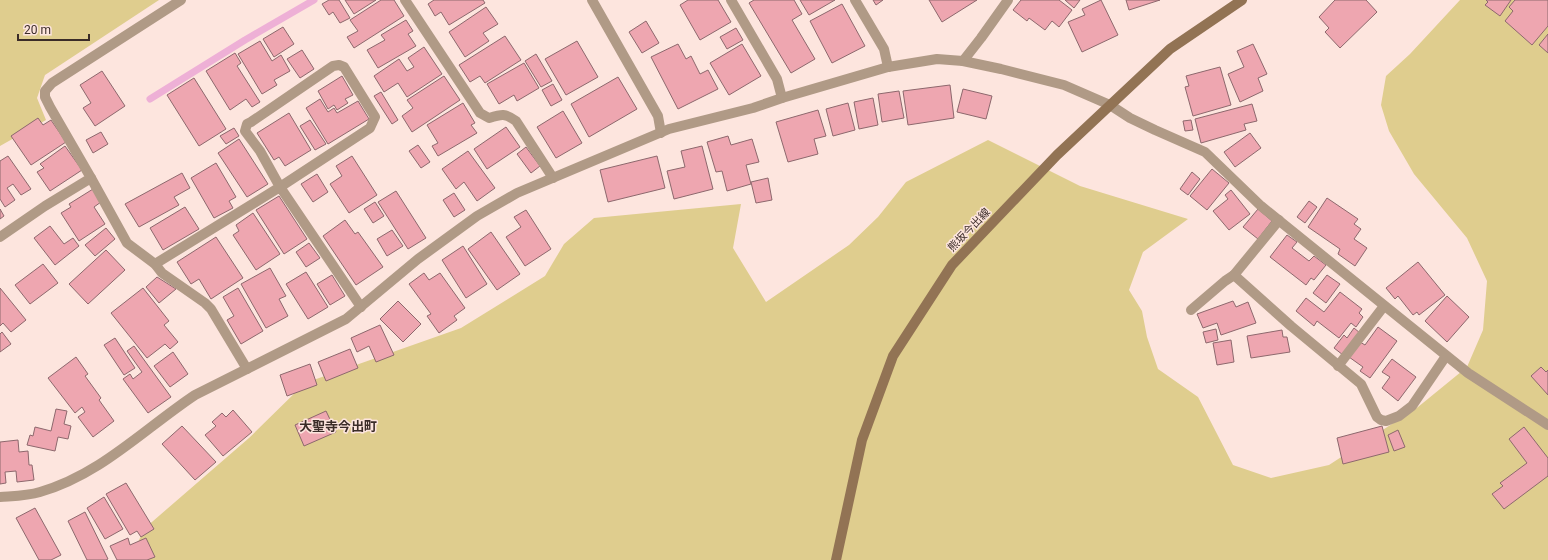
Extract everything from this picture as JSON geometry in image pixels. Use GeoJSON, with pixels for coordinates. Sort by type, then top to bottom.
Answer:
{"type":"FeatureCollection","features":[{"type":"Feature","properties":{"kind":"main road","name":"熊坂今出線"},"geometry":{"type":"LineString","coordinates":[[836,560],[862,440],[893,356],[952,265],[1057,155],[1170,49],[1242,0]]}},
{"type":"Feature","properties":{"kind":"street"},"geometry":{"type":"LineString","coordinates":[[182,0],[52,83],[45,91],[45,97],[127,243],[155,264],[162,273],[211,308],[247,370]]}},
{"type":"Feature","properties":{"kind":"street"},"geometry":{"type":"LineString","coordinates":[[404,0],[480,113],[489,118],[499,115],[507,115],[516,121],[553,178]]}},
{"type":"Feature","properties":{"kind":"street"},"geometry":{"type":"LineString","coordinates":[[592,0],[658,116],[661,133]]}},
{"type":"Feature","properties":{"kind":"street"},"geometry":{"type":"LineString","coordinates":[[731,0],[777,79],[782,98]]}},
{"type":"Feature","properties":{"kind":"street"},"geometry":{"type":"LineString","coordinates":[[855,0],[884,49],[888,67]]}},
{"type":"Feature","properties":{"kind":"street"},"geometry":{"type":"LineString","coordinates":[[963,61],[1008,0]]}},
{"type":"Feature","properties":{"kind":"street"},"geometry":{"type":"LineString","coordinates":[[0,497],[38,492],[52,488],[90,470],[123,449],[179,405],[195,395],[346,319],[418,258],[477,216],[517,193],[669,129],[754,108],[782,98],[888,67],[937,59],[963,61],[1064,85],[1110,105],[1130,118],[1205,152],[1261,206],[1446,356],[1468,373],[1548,425]]}},
{"type":"Feature","properties":{"kind":"street"},"geometry":{"type":"LineString","coordinates":[[155,264],[280,187],[370,128],[374,123],[375,117],[344,67],[340,65],[333,66],[247,124],[245,131],[260,151],[280,187],[361,307]]}},
{"type":"Feature","properties":{"kind":"street"},"geometry":{"type":"LineString","coordinates":[[0,238],[45,206],[91,178]]}},
{"type":"Feature","properties":{"kind":"street"},"geometry":{"type":"LineString","coordinates":[[1191,310],[1234,275],[1279,220]]}},
{"type":"Feature","properties":{"kind":"street"},"geometry":{"type":"LineString","coordinates":[[1234,275],[1291,326],[1361,384],[1377,417],[1381,420],[1386,421],[1399,416],[1412,406],[1446,356]]}},
{"type":"Feature","properties":{"kind":"street"},"geometry":{"type":"LineString","coordinates":[[1338,366],[1384,306]]}},
{"type":"Feature","properties":{"kind":"shaded area"},"geometry":{"type":"Polygon","coordinates":[[[0,0],[159,0],[45,75],[37,98],[46,120],[0,146],[0,0]]]}},
{"type":"Feature","properties":{"kind":"shaded area"},"geometry":{"type":"Polygon","coordinates":[[[1460,0],[1548,0],[1548,560],[129,560],[145,528],[249,438],[305,383],[461,328],[545,276],[564,244],[594,218],[741,204],[733,248],[766,302],[849,245],[878,217],[906,182],[988,140],[1080,186],[1188,219],[1143,252],[1129,290],[1142,311],[1147,337],[1158,369],[1198,397],[1233,465],[1271,478],[1329,465],[1418,407],[1467,367],[1483,330],[1487,281],[1467,238],[1414,174],[1389,131],[1381,105],[1386,76],[1410,54],[1460,0]]]}},
{"type":"Feature","properties":{"kind":"building"},"geometry":{"type":"Polygon","coordinates":[[[329,0],[339,0],[350,18],[340,23],[333,12],[329,15],[322,4],[329,0]]]}},
{"type":"Feature","properties":{"kind":"building"},"geometry":{"type":"Polygon","coordinates":[[[345,0],[376,0],[354,14],[345,0]]]}},
{"type":"Feature","properties":{"kind":"building"},"geometry":{"type":"Polygon","coordinates":[[[381,0],[394,0],[404,16],[354,48],[347,37],[358,31],[350,20],[381,0]]]}},
{"type":"Feature","properties":{"kind":"building"},"geometry":{"type":"Polygon","coordinates":[[[434,0],[483,0],[485,3],[449,25],[441,12],[435,16],[428,4],[434,0]]]}},
{"type":"Feature","properties":{"kind":"building"},"geometry":{"type":"Polygon","coordinates":[[[688,0],[718,0],[731,22],[700,40],[680,5],[688,0]]]}},
{"type":"Feature","properties":{"kind":"building"},"geometry":{"type":"Polygon","coordinates":[[[754,0],[794,0],[802,14],[792,20],[815,59],[791,73],[749,3],[754,0]]]}},
{"type":"Feature","properties":{"kind":"building"},"geometry":{"type":"Polygon","coordinates":[[[800,0],[835,0],[809,15],[800,0]]]}},
{"type":"Feature","properties":{"kind":"building"},"geometry":{"type":"Polygon","coordinates":[[[873,0],[883,0],[876,5],[873,0]]]}},
{"type":"Feature","properties":{"kind":"building"},"geometry":{"type":"Polygon","coordinates":[[[929,0],[977,0],[942,22],[929,0]]]}},
{"type":"Feature","properties":{"kind":"building"},"geometry":{"type":"Polygon","coordinates":[[[1021,0],[1059,0],[1072,10],[1059,27],[1052,21],[1045,30],[1029,18],[1027,21],[1013,10],[1021,0]]]}},
{"type":"Feature","properties":{"kind":"building"},"geometry":{"type":"Polygon","coordinates":[[[1065,0],[1080,0],[1074,8],[1065,0]]]}},
{"type":"Feature","properties":{"kind":"building"},"geometry":{"type":"Polygon","coordinates":[[[1101,0],[1118,35],[1082,52],[1068,22],[1085,15],[1082,9],[1101,0]]]}},
{"type":"Feature","properties":{"kind":"building"},"geometry":{"type":"Polygon","coordinates":[[[1126,0],[1160,0],[1129,10],[1126,0]]]}},
{"type":"Feature","properties":{"kind":"building"},"geometry":{"type":"Polygon","coordinates":[[[1335,0],[1366,0],[1377,12],[1340,48],[1325,32],[1329,28],[1319,17],[1335,0]]]}},
{"type":"Feature","properties":{"kind":"building"},"geometry":{"type":"Polygon","coordinates":[[[1486,0],[1511,0],[1500,16],[1485,5],[1488,2],[1486,0]]]}},
{"type":"Feature","properties":{"kind":"building"},"geometry":{"type":"Polygon","coordinates":[[[1515,0],[1548,0],[1548,26],[1532,45],[1505,21],[1513,11],[1509,7],[1515,0]]]}},
{"type":"Feature","properties":{"kind":"building"},"geometry":{"type":"Polygon","coordinates":[[[842,4],[865,46],[832,63],[810,21],[842,4]]]}},
{"type":"Feature","properties":{"kind":"building"},"geometry":{"type":"Polygon","coordinates":[[[486,7],[498,24],[483,33],[489,41],[465,57],[449,32],[486,7]]]}},
{"type":"Feature","properties":{"kind":"building"},"geometry":{"type":"Polygon","coordinates":[[[406,20],[413,31],[408,34],[416,46],[378,68],[367,50],[385,40],[381,35],[406,20]]]}},
{"type":"Feature","properties":{"kind":"building"},"geometry":{"type":"Polygon","coordinates":[[[646,21],[659,43],[642,53],[629,32],[646,21]]]}},
{"type":"Feature","properties":{"kind":"building"},"geometry":{"type":"Polygon","coordinates":[[[283,27],[294,44],[274,57],[263,39],[283,27]]]}},
{"type":"Feature","properties":{"kind":"building"},"geometry":{"type":"Polygon","coordinates":[[[736,28],[743,40],[727,49],[720,37],[736,28]]]}},
{"type":"Feature","properties":{"kind":"building"},"geometry":{"type":"Polygon","coordinates":[[[1548,34],[1548,53],[1539,45],[1548,34]]]}},
{"type":"Feature","properties":{"kind":"building"},"geometry":{"type":"Polygon","coordinates":[[[505,36],[521,60],[485,83],[480,76],[470,82],[459,65],[505,36]]]}},
{"type":"Feature","properties":{"kind":"building"},"geometry":{"type":"Polygon","coordinates":[[[260,41],[272,61],[281,55],[290,71],[274,80],[277,85],[262,94],[238,54],[260,41]]]}},
{"type":"Feature","properties":{"kind":"building"},"geometry":{"type":"Polygon","coordinates":[[[577,41],[598,77],[566,95],[545,59],[577,41]]]}},
{"type":"Feature","properties":{"kind":"building"},"geometry":{"type":"Polygon","coordinates":[[[678,44],[686,59],[691,56],[700,74],[708,70],[718,89],[678,109],[651,57],[678,44]]]}},
{"type":"Feature","properties":{"kind":"building"},"geometry":{"type":"Polygon","coordinates":[[[742,44],[761,76],[729,95],[710,63],[742,44]]]}},
{"type":"Feature","properties":{"kind":"building"},"geometry":{"type":"Polygon","coordinates":[[[1253,44],[1267,74],[1258,78],[1263,91],[1240,102],[1228,74],[1244,67],[1237,51],[1253,44]]]}},
{"type":"Feature","properties":{"kind":"building"},"geometry":{"type":"Polygon","coordinates":[[[424,47],[442,74],[407,97],[398,83],[384,92],[374,76],[399,59],[407,71],[414,67],[408,58],[424,47]]]}},
{"type":"Feature","properties":{"kind":"building"},"geometry":{"type":"Polygon","coordinates":[[[302,50],[314,69],[300,78],[287,59],[302,50]]]}},
{"type":"Feature","properties":{"kind":"building"},"geometry":{"type":"Polygon","coordinates":[[[235,53],[241,63],[237,66],[260,102],[252,107],[246,99],[230,110],[206,71],[235,53]]]}},
{"type":"Feature","properties":{"kind":"building"},"geometry":{"type":"Polygon","coordinates":[[[536,54],[552,81],[541,87],[525,61],[536,54]]]}},
{"type":"Feature","properties":{"kind":"building"},"geometry":{"type":"Polygon","coordinates":[[[524,63],[539,88],[517,101],[514,95],[499,104],[487,84],[524,63]]]}},
{"type":"Feature","properties":{"kind":"building"},"geometry":{"type":"Polygon","coordinates":[[[1220,67],[1231,105],[1193,116],[1185,87],[1189,86],[1186,76],[1220,67]]]}},
{"type":"Feature","properties":{"kind":"building"},"geometry":{"type":"Polygon","coordinates":[[[102,71],[125,106],[95,126],[83,108],[91,103],[80,85],[102,71]]]}},
{"type":"Feature","properties":{"kind":"building"},"geometry":{"type":"Polygon","coordinates":[[[342,76],[353,95],[345,99],[348,103],[337,110],[334,105],[328,109],[318,91],[342,76]]]}},
{"type":"Feature","properties":{"kind":"building"},"geometry":{"type":"Polygon","coordinates":[[[444,76],[460,100],[412,132],[402,116],[413,108],[407,100],[444,76]]]}},
{"type":"Feature","properties":{"kind":"building"},"geometry":{"type":"Polygon","coordinates":[[[618,77],[637,109],[589,137],[571,104],[618,77]]]}},
{"type":"Feature","properties":{"kind":"building"},"geometry":{"type":"Polygon","coordinates":[[[194,78],[226,129],[199,146],[167,95],[194,78]]]}},
{"type":"Feature","properties":{"kind":"building"},"geometry":{"type":"Polygon","coordinates":[[[553,84],[562,100],[551,106],[542,90],[553,84]]]}},
{"type":"Feature","properties":{"kind":"building"},"geometry":{"type":"Polygon","coordinates":[[[950,85],[954,118],[908,125],[903,91],[950,85]]]}},
{"type":"Feature","properties":{"kind":"building"},"geometry":{"type":"Polygon","coordinates":[[[963,89],[992,96],[986,119],[957,112],[963,89]]]}},
{"type":"Feature","properties":{"kind":"building"},"geometry":{"type":"Polygon","coordinates":[[[899,91],[904,118],[882,122],[878,94],[899,91]]]}},
{"type":"Feature","properties":{"kind":"building"},"geometry":{"type":"Polygon","coordinates":[[[381,92],[398,120],[392,124],[374,96],[381,92]]]}},
{"type":"Feature","properties":{"kind":"building"},"geometry":{"type":"Polygon","coordinates":[[[873,98],[878,125],[859,129],[854,102],[873,98]]]}},
{"type":"Feature","properties":{"kind":"building"},"geometry":{"type":"Polygon","coordinates":[[[320,99],[328,112],[334,108],[337,113],[358,101],[369,119],[328,144],[306,108],[320,99]]]}},
{"type":"Feature","properties":{"kind":"building"},"geometry":{"type":"Polygon","coordinates":[[[463,103],[475,123],[471,125],[477,133],[438,156],[432,146],[438,143],[427,125],[463,103]]]}},
{"type":"Feature","properties":{"kind":"building"},"geometry":{"type":"Polygon","coordinates":[[[848,103],[855,130],[833,136],[826,109],[848,103]]]}},
{"type":"Feature","properties":{"kind":"building"},"geometry":{"type":"Polygon","coordinates":[[[1252,104],[1257,121],[1244,124],[1246,130],[1201,143],[1195,119],[1252,104]]]}},
{"type":"Feature","properties":{"kind":"building"},"geometry":{"type":"Polygon","coordinates":[[[818,110],[826,136],[814,139],[818,154],[788,162],[776,122],[818,110]]]}},
{"type":"Feature","properties":{"kind":"building"},"geometry":{"type":"Polygon","coordinates":[[[563,111],[582,143],[556,158],[537,127],[563,111]]]}},
{"type":"Feature","properties":{"kind":"building"},"geometry":{"type":"Polygon","coordinates":[[[289,113],[311,150],[285,166],[279,157],[274,160],[257,133],[289,113]]]}},
{"type":"Feature","properties":{"kind":"building"},"geometry":{"type":"Polygon","coordinates":[[[38,118],[43,125],[51,120],[66,142],[31,165],[11,136],[38,118]]]}},
{"type":"Feature","properties":{"kind":"building"},"geometry":{"type":"Polygon","coordinates":[[[310,120],[326,144],[315,150],[300,126],[310,120]]]}},
{"type":"Feature","properties":{"kind":"building"},"geometry":{"type":"Polygon","coordinates":[[[1191,120],[1193,130],[1185,131],[1183,121],[1191,120]]]}},
{"type":"Feature","properties":{"kind":"building"},"geometry":{"type":"Polygon","coordinates":[[[506,127],[520,147],[487,169],[474,149],[506,127]]]}},
{"type":"Feature","properties":{"kind":"building"},"geometry":{"type":"Polygon","coordinates":[[[234,128],[239,136],[226,144],[220,136],[234,128]]]}},
{"type":"Feature","properties":{"kind":"building"},"geometry":{"type":"Polygon","coordinates":[[[101,132],[108,144],[93,153],[86,140],[101,132]]]}},
{"type":"Feature","properties":{"kind":"building"},"geometry":{"type":"Polygon","coordinates":[[[1250,133],[1261,148],[1235,167],[1224,152],[1250,133]]]}},
{"type":"Feature","properties":{"kind":"building"},"geometry":{"type":"Polygon","coordinates":[[[728,136],[731,145],[752,139],[759,162],[746,165],[751,184],[727,191],[722,171],[716,172],[707,142],[728,136]]]}},
{"type":"Feature","properties":{"kind":"building"},"geometry":{"type":"Polygon","coordinates":[[[239,139],[268,184],[247,197],[218,153],[239,139]]]}},
{"type":"Feature","properties":{"kind":"building"},"geometry":{"type":"Polygon","coordinates":[[[418,145],[430,162],[421,168],[409,151],[418,145]]]}},
{"type":"Feature","properties":{"kind":"building"},"geometry":{"type":"Polygon","coordinates":[[[65,146],[82,170],[50,191],[37,172],[44,168],[40,164],[65,146]]]}},
{"type":"Feature","properties":{"kind":"building"},"geometry":{"type":"Polygon","coordinates":[[[702,146],[713,189],[674,199],[667,171],[685,167],[681,151],[702,146]]]}},
{"type":"Feature","properties":{"kind":"building"},"geometry":{"type":"Polygon","coordinates":[[[526,147],[540,166],[531,173],[517,154],[526,147]]]}},
{"type":"Feature","properties":{"kind":"building"},"geometry":{"type":"Polygon","coordinates":[[[468,151],[495,188],[477,201],[464,182],[456,189],[442,169],[468,151]]]}},
{"type":"Feature","properties":{"kind":"building"},"geometry":{"type":"Polygon","coordinates":[[[8,156],[31,189],[21,195],[13,184],[7,188],[15,200],[5,207],[0,199],[0,161],[8,156]]]}},
{"type":"Feature","properties":{"kind":"building"},"geometry":{"type":"Polygon","coordinates":[[[352,156],[377,195],[349,213],[330,184],[342,176],[336,166],[352,156]]]}},
{"type":"Feature","properties":{"kind":"building"},"geometry":{"type":"Polygon","coordinates":[[[657,156],[665,188],[608,202],[600,170],[657,156]]]}},
{"type":"Feature","properties":{"kind":"building"},"geometry":{"type":"Polygon","coordinates":[[[216,163],[236,197],[229,201],[233,208],[214,218],[191,178],[216,163]]]}},
{"type":"Feature","properties":{"kind":"building"},"geometry":{"type":"Polygon","coordinates":[[[1212,169],[1229,183],[1207,210],[1190,196],[1212,169]]]}},
{"type":"Feature","properties":{"kind":"building"},"geometry":{"type":"Polygon","coordinates":[[[1192,172],[1200,179],[1188,195],[1180,189],[1192,172]]]}},
{"type":"Feature","properties":{"kind":"building"},"geometry":{"type":"Polygon","coordinates":[[[182,173],[190,188],[174,197],[179,205],[139,227],[125,204],[182,173]]]}},
{"type":"Feature","properties":{"kind":"building"},"geometry":{"type":"Polygon","coordinates":[[[317,174],[328,192],[313,202],[301,184],[317,174]]]}},
{"type":"Feature","properties":{"kind":"building"},"geometry":{"type":"Polygon","coordinates":[[[768,178],[772,200],[756,203],[751,182],[768,178]]]}},
{"type":"Feature","properties":{"kind":"building"},"geometry":{"type":"Polygon","coordinates":[[[93,189],[101,202],[94,207],[105,224],[79,241],[61,213],[71,207],[69,204],[93,189]]]}},
{"type":"Feature","properties":{"kind":"building"},"geometry":{"type":"Polygon","coordinates":[[[1231,190],[1250,214],[1229,230],[1213,211],[1228,199],[1225,195],[1231,190]]]}},
{"type":"Feature","properties":{"kind":"building"},"geometry":{"type":"Polygon","coordinates":[[[396,191],[426,238],[408,249],[378,202],[396,191]]]}},
{"type":"Feature","properties":{"kind":"building"},"geometry":{"type":"Polygon","coordinates":[[[454,193],[465,210],[454,217],[443,200],[454,193]]]}},
{"type":"Feature","properties":{"kind":"building"},"geometry":{"type":"Polygon","coordinates":[[[279,196],[307,239],[284,254],[256,210],[279,196]]]}},
{"type":"Feature","properties":{"kind":"building"},"geometry":{"type":"Polygon","coordinates":[[[1327,198],[1358,219],[1354,224],[1361,229],[1354,239],[1367,248],[1355,266],[1338,254],[1340,249],[1308,227],[1327,198]]]}},
{"type":"Feature","properties":{"kind":"building"},"geometry":{"type":"Polygon","coordinates":[[[1309,201],[1317,207],[1305,223],[1297,217],[1309,201]]]}},
{"type":"Feature","properties":{"kind":"building"},"geometry":{"type":"Polygon","coordinates":[[[375,202],[384,216],[373,223],[364,209],[375,202]]]}},
{"type":"Feature","properties":{"kind":"building"},"geometry":{"type":"Polygon","coordinates":[[[185,207],[199,229],[163,250],[150,228],[185,207]]]}},
{"type":"Feature","properties":{"kind":"building"},"geometry":{"type":"Polygon","coordinates":[[[0,209],[4,216],[0,219],[0,209]]]}},
{"type":"Feature","properties":{"kind":"building"},"geometry":{"type":"Polygon","coordinates":[[[1258,209],[1272,221],[1258,239],[1243,227],[1258,209]]]}},
{"type":"Feature","properties":{"kind":"building"},"geometry":{"type":"Polygon","coordinates":[[[526,210],[551,249],[525,266],[506,237],[521,227],[514,217],[526,210]]]}},
{"type":"Feature","properties":{"kind":"building"},"geometry":{"type":"Polygon","coordinates":[[[253,213],[280,254],[256,270],[233,235],[239,231],[236,225],[253,213]]]}},
{"type":"Feature","properties":{"kind":"building"},"geometry":{"type":"Polygon","coordinates":[[[345,220],[355,234],[358,232],[383,267],[356,285],[323,236],[345,220]]]}},
{"type":"Feature","properties":{"kind":"building"},"geometry":{"type":"Polygon","coordinates":[[[50,226],[64,244],[73,238],[79,246],[55,265],[34,238],[50,226]]]}},
{"type":"Feature","properties":{"kind":"building"},"geometry":{"type":"Polygon","coordinates":[[[106,228],[115,239],[95,256],[85,245],[106,228]]]}},
{"type":"Feature","properties":{"kind":"building"},"geometry":{"type":"Polygon","coordinates":[[[392,230],[403,246],[387,256],[377,239],[392,230]]]}},
{"type":"Feature","properties":{"kind":"building"},"geometry":{"type":"Polygon","coordinates":[[[491,232],[520,274],[497,290],[468,249],[491,232]]]}},
{"type":"Feature","properties":{"kind":"building"},"geometry":{"type":"Polygon","coordinates":[[[1287,235],[1297,242],[1292,248],[1309,261],[1314,256],[1326,265],[1314,280],[1311,278],[1306,285],[1270,257],[1287,235]]]}},
{"type":"Feature","properties":{"kind":"building"},"geometry":{"type":"Polygon","coordinates":[[[216,237],[243,278],[211,299],[199,279],[191,284],[177,262],[216,237]]]}},
{"type":"Feature","properties":{"kind":"building"},"geometry":{"type":"Polygon","coordinates":[[[309,243],[320,258],[306,267],[296,252],[309,243]]]}},
{"type":"Feature","properties":{"kind":"building"},"geometry":{"type":"Polygon","coordinates":[[[463,246],[487,284],[466,298],[442,260],[463,246]]]}},
{"type":"Feature","properties":{"kind":"building"},"geometry":{"type":"Polygon","coordinates":[[[106,250],[125,270],[88,304],[69,284],[106,250]]]}},
{"type":"Feature","properties":{"kind":"building"},"geometry":{"type":"Polygon","coordinates":[[[1418,262],[1445,295],[1419,315],[1417,312],[1413,315],[1398,296],[1395,299],[1386,288],[1418,262]]]}},
{"type":"Feature","properties":{"kind":"building"},"geometry":{"type":"Polygon","coordinates":[[[43,264],[58,283],[30,304],[15,285],[43,264]]]}},
{"type":"Feature","properties":{"kind":"building"},"geometry":{"type":"Polygon","coordinates":[[[270,268],[286,296],[279,299],[288,316],[266,328],[241,284],[270,268]]]}},
{"type":"Feature","properties":{"kind":"building"},"geometry":{"type":"Polygon","coordinates":[[[306,272],[328,307],[308,319],[286,284],[306,272]]]}},
{"type":"Feature","properties":{"kind":"building"},"geometry":{"type":"Polygon","coordinates":[[[424,273],[429,280],[440,273],[465,308],[454,316],[457,320],[439,333],[427,316],[431,314],[409,284],[424,273]]]}},
{"type":"Feature","properties":{"kind":"building"},"geometry":{"type":"Polygon","coordinates":[[[332,275],[345,296],[330,305],[317,284],[332,275]]]}},
{"type":"Feature","properties":{"kind":"building"},"geometry":{"type":"Polygon","coordinates":[[[1327,275],[1340,284],[1326,303],[1313,293],[1327,275]]]}},
{"type":"Feature","properties":{"kind":"building"},"geometry":{"type":"Polygon","coordinates":[[[157,277],[176,289],[159,303],[146,287],[157,277]]]}},
{"type":"Feature","properties":{"kind":"building"},"geometry":{"type":"Polygon","coordinates":[[[0,288],[26,320],[11,332],[3,323],[0,326],[0,288]]]}},
{"type":"Feature","properties":{"kind":"building"},"geometry":{"type":"Polygon","coordinates":[[[143,288],[169,321],[164,325],[178,342],[170,349],[165,344],[147,358],[111,313],[143,288]]]}},
{"type":"Feature","properties":{"kind":"building"},"geometry":{"type":"Polygon","coordinates":[[[238,288],[263,331],[241,344],[227,320],[234,316],[223,297],[238,288]]]}},
{"type":"Feature","properties":{"kind":"building"},"geometry":{"type":"Polygon","coordinates":[[[1340,292],[1362,309],[1359,313],[1363,317],[1356,327],[1351,323],[1339,338],[1317,321],[1314,326],[1296,311],[1306,298],[1324,312],[1340,292]]]}},
{"type":"Feature","properties":{"kind":"building"},"geometry":{"type":"Polygon","coordinates":[[[1447,296],[1469,317],[1447,342],[1425,321],[1447,296]]]}},
{"type":"Feature","properties":{"kind":"building"},"geometry":{"type":"Polygon","coordinates":[[[398,301],[421,324],[403,342],[380,319],[398,301]]]}},
{"type":"Feature","properties":{"kind":"building"},"geometry":{"type":"Polygon","coordinates":[[[1233,301],[1236,307],[1248,302],[1256,323],[1221,335],[1217,323],[1203,328],[1197,314],[1233,301]]]}},
{"type":"Feature","properties":{"kind":"building"},"geometry":{"type":"Polygon","coordinates":[[[380,325],[394,355],[376,362],[369,346],[357,352],[351,338],[380,325]]]}},
{"type":"Feature","properties":{"kind":"building"},"geometry":{"type":"Polygon","coordinates":[[[1378,327],[1397,341],[1370,378],[1360,371],[1363,367],[1349,357],[1360,342],[1365,345],[1378,327]]]}},
{"type":"Feature","properties":{"kind":"building"},"geometry":{"type":"Polygon","coordinates":[[[1354,328],[1360,333],[1343,355],[1334,348],[1344,335],[1347,338],[1354,328]]]}},
{"type":"Feature","properties":{"kind":"building"},"geometry":{"type":"Polygon","coordinates":[[[1216,329],[1218,340],[1206,343],[1203,332],[1216,329]]]}},
{"type":"Feature","properties":{"kind":"building"},"geometry":{"type":"Polygon","coordinates":[[[1282,330],[1283,337],[1287,337],[1290,352],[1251,358],[1247,336],[1282,330]]]}},
{"type":"Feature","properties":{"kind":"building"},"geometry":{"type":"Polygon","coordinates":[[[2,332],[11,344],[0,352],[0,334],[2,332]]]}},
{"type":"Feature","properties":{"kind":"building"},"geometry":{"type":"Polygon","coordinates":[[[115,338],[135,368],[124,375],[104,345],[115,338]]]}},
{"type":"Feature","properties":{"kind":"building"},"geometry":{"type":"Polygon","coordinates":[[[1231,340],[1234,362],[1217,365],[1213,343],[1231,340]]]}},
{"type":"Feature","properties":{"kind":"building"},"geometry":{"type":"Polygon","coordinates":[[[134,346],[171,397],[148,413],[123,379],[130,374],[133,379],[142,372],[127,351],[134,346]]]}},
{"type":"Feature","properties":{"kind":"building"},"geometry":{"type":"Polygon","coordinates":[[[350,349],[358,368],[326,381],[318,362],[350,349]]]}},
{"type":"Feature","properties":{"kind":"building"},"geometry":{"type":"Polygon","coordinates":[[[173,352],[188,374],[170,387],[154,366],[173,352]]]}},
{"type":"Feature","properties":{"kind":"building"},"geometry":{"type":"Polygon","coordinates":[[[76,357],[88,374],[85,376],[101,398],[99,400],[114,421],[93,437],[78,417],[85,412],[82,407],[75,413],[48,378],[76,357]]]}},
{"type":"Feature","properties":{"kind":"building"},"geometry":{"type":"Polygon","coordinates":[[[1392,359],[1416,377],[1398,401],[1382,388],[1390,377],[1382,372],[1392,359]]]}},
{"type":"Feature","properties":{"kind":"building"},"geometry":{"type":"Polygon","coordinates":[[[310,364],[317,385],[287,396],[280,375],[310,364]]]}},
{"type":"Feature","properties":{"kind":"building"},"geometry":{"type":"Polygon","coordinates":[[[1541,367],[1546,372],[1548,370],[1548,395],[1531,376],[1541,367]]]}},
{"type":"Feature","properties":{"kind":"building"},"geometry":{"type":"Polygon","coordinates":[[[56,409],[67,411],[64,424],[71,426],[68,439],[58,437],[55,451],[27,445],[30,435],[33,436],[35,427],[51,431],[56,409]]]}},
{"type":"Feature","properties":{"kind":"building"},"geometry":{"type":"Polygon","coordinates":[[[233,410],[252,432],[223,456],[205,435],[216,426],[212,422],[222,413],[226,417],[233,410]]]}},
{"type":"Feature","properties":{"kind":"building"},"geometry":{"type":"Polygon","coordinates":[[[326,411],[336,432],[304,446],[295,425],[326,411]]]}},
{"type":"Feature","properties":{"kind":"building"},"geometry":{"type":"Polygon","coordinates":[[[182,426],[216,462],[195,480],[162,444],[182,426]]]}},
{"type":"Feature","properties":{"kind":"building"},"geometry":{"type":"Polygon","coordinates":[[[1382,426],[1389,452],[1343,464],[1337,438],[1382,426]]]}},
{"type":"Feature","properties":{"kind":"building"},"geometry":{"type":"Polygon","coordinates":[[[1524,427],[1548,458],[1548,476],[1504,509],[1492,494],[1503,486],[1500,483],[1527,463],[1509,439],[1524,427]]]}},
{"type":"Feature","properties":{"kind":"building"},"geometry":{"type":"Polygon","coordinates":[[[1398,430],[1405,447],[1394,451],[1388,435],[1398,430]]]}},
{"type":"Feature","properties":{"kind":"building"},"geometry":{"type":"Polygon","coordinates":[[[18,440],[19,452],[28,451],[29,465],[32,465],[34,480],[17,482],[16,471],[5,472],[6,483],[0,484],[0,442],[18,440]]]}},
{"type":"Feature","properties":{"kind":"building"},"geometry":{"type":"Polygon","coordinates":[[[126,483],[154,529],[141,537],[137,531],[130,535],[106,494],[126,483]]]}},
{"type":"Feature","properties":{"kind":"building"},"geometry":{"type":"Polygon","coordinates":[[[104,497],[123,529],[105,539],[87,508],[104,497]]]}},
{"type":"Feature","properties":{"kind":"building"},"geometry":{"type":"Polygon","coordinates":[[[35,508],[61,555],[51,560],[39,560],[16,518],[35,508]]]}},
{"type":"Feature","properties":{"kind":"building"},"geometry":{"type":"Polygon","coordinates":[[[85,512],[108,559],[106,560],[87,560],[68,521],[85,512]]]}},
{"type":"Feature","properties":{"kind":"building"},"geometry":{"type":"Polygon","coordinates":[[[128,538],[130,545],[146,538],[155,557],[147,560],[117,560],[110,546],[128,538]]]}},
{"type":"Feature","properties":{"kind":"waterway"},"geometry":{"type":"LineString","coordinates":[[150,99],[245,40],[314,0]]}},
{"type":"Feature","properties":{"kind":"district","name":"大聖寺今出町"},"geometry":{"type":"Point","coordinates":[338,426]}}]}
